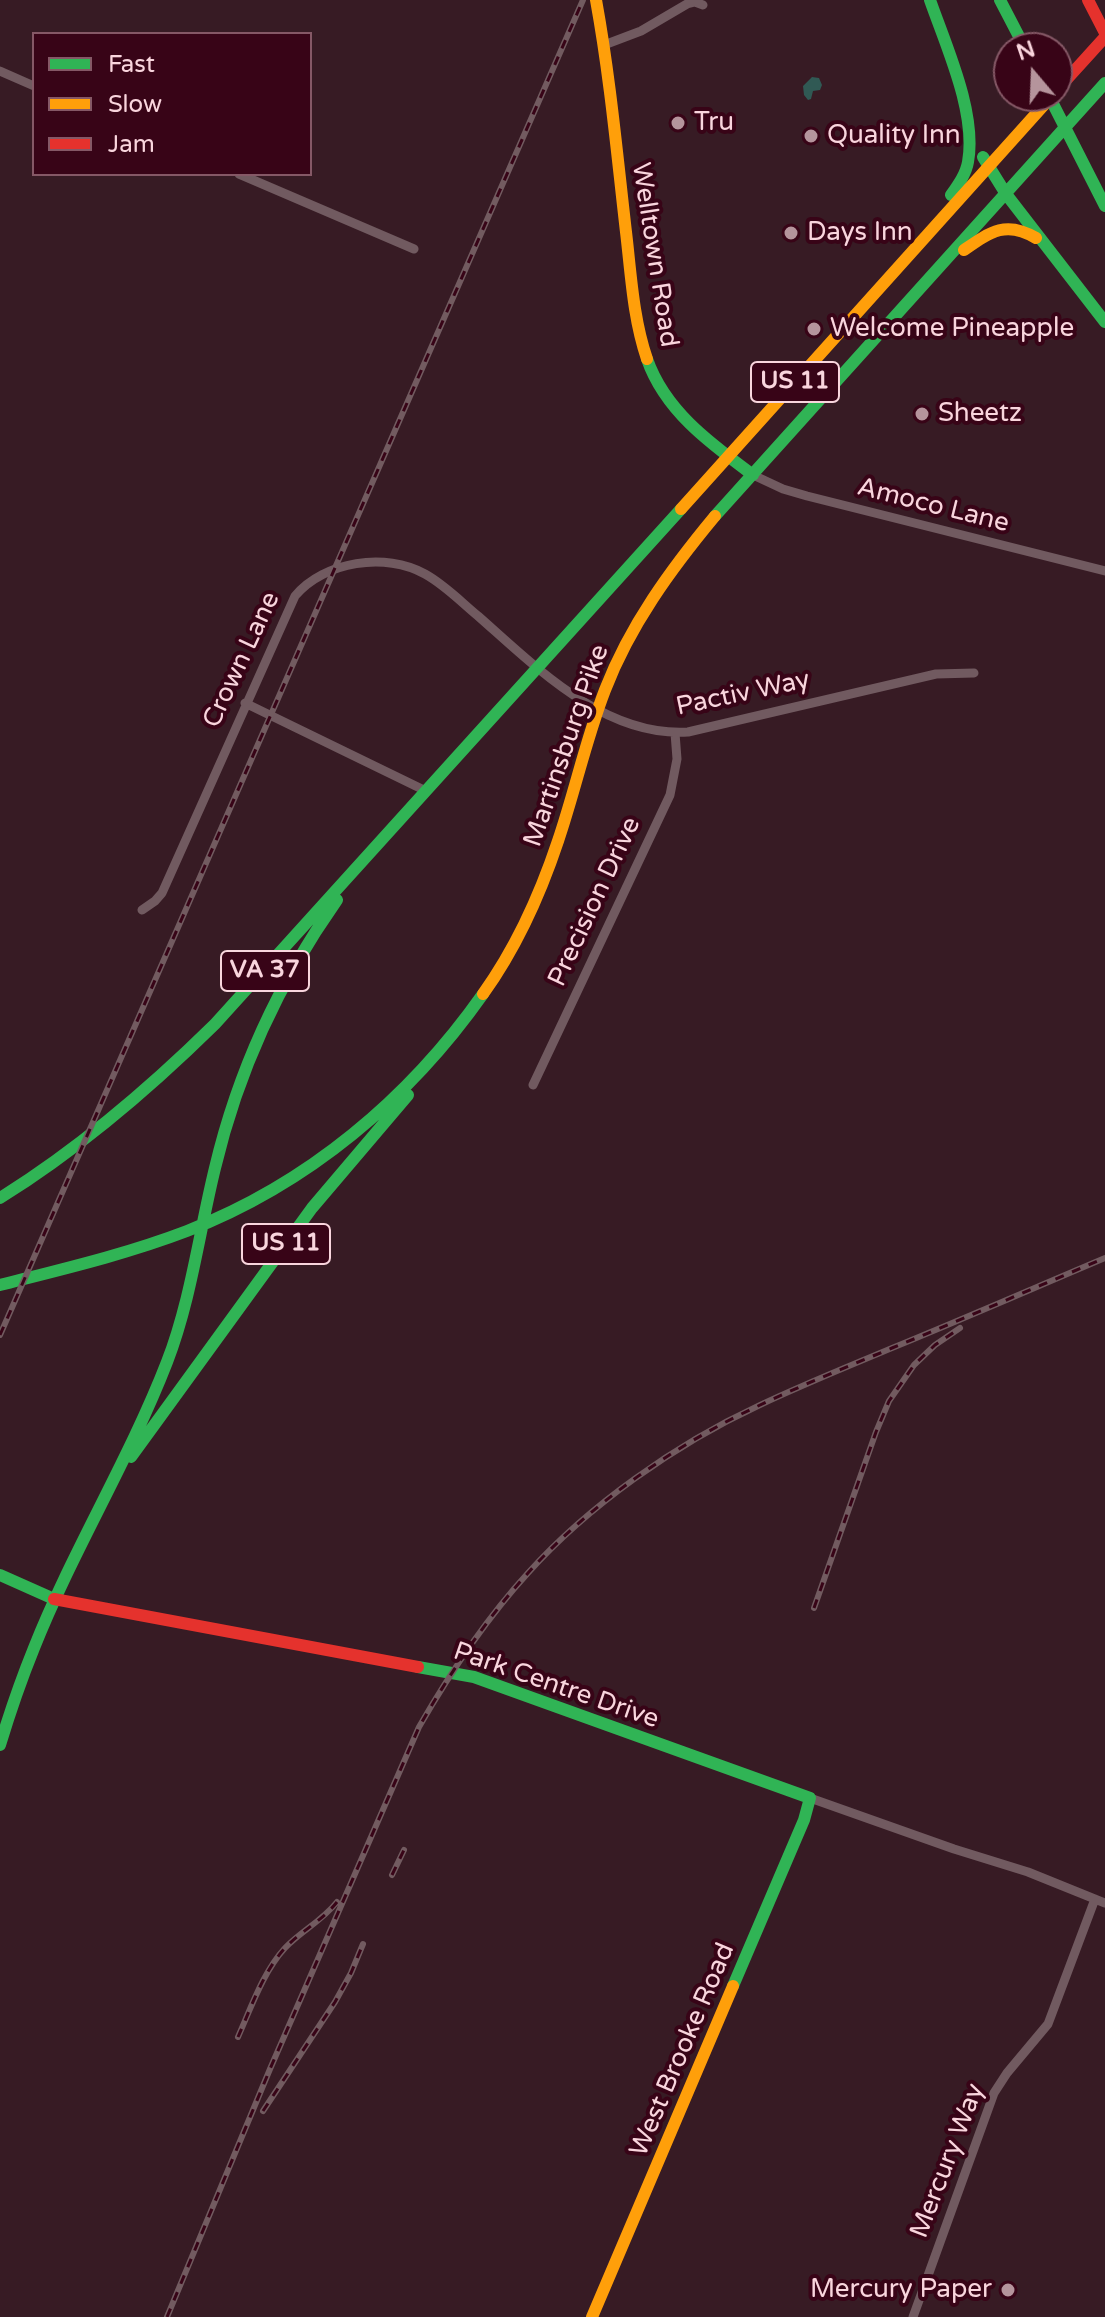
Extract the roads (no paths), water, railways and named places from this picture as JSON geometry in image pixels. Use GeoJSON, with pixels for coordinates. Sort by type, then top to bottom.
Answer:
{"type":"FeatureCollection","features":[{"type":"Feature","properties":{"kind":"main road","name":"Welltown Road"},"geometry":{"type":"LineString","coordinates":[[596,0],[643,348],[654,377],[675,408],[753,475]]}},
{"type":"Feature","properties":{"kind":"main road"},"geometry":{"type":"LineString","coordinates":[[930,0],[978,146],[1006,194],[1105,322]]}},
{"type":"Feature","properties":{"kind":"main road"},"geometry":{"type":"LineString","coordinates":[[1000,0],[1017,32]]}},
{"type":"Feature","properties":{"kind":"main road"},"geometry":{"type":"LineString","coordinates":[[1073,72],[1105,35],[1088,0]]}},
{"type":"Feature","properties":{"kind":"main road","name":"Martinsburg Pike"},"geometry":{"type":"LineString","coordinates":[[475,1007],[508,954],[540,889],[563,828],[598,710],[625,644],[664,579],[696,538],[1105,83]]}},
{"type":"Feature","properties":{"kind":"main road","name":"Martinsburg Pike"},"geometry":{"type":"LineString","coordinates":[[378,845],[1036,112]]}},
{"type":"Feature","properties":{"kind":"main road"},"geometry":{"type":"LineString","coordinates":[[1058,112],[1105,206]]}},
{"type":"Feature","properties":{"kind":"main road"},"geometry":{"type":"LineString","coordinates":[[913,251],[961,181],[967,167],[971,139],[968,119]]}},
{"type":"Feature","properties":{"kind":"main road"},"geometry":{"type":"LineString","coordinates":[[940,267],[992,231],[1002,228],[1028,232],[1044,244]]}},
{"type":"Feature","properties":{"kind":"main road","name":"US 11"},"geometry":{"type":"LineString","coordinates":[[0,1745],[22,1674],[54,1599],[109,1490],[178,1332],[225,1133],[257,1038],[300,953],[378,845]]}},
{"type":"Feature","properties":{"kind":"main road","name":"VA 37"},"geometry":{"type":"LineString","coordinates":[[0,1198],[101,1129],[200,1040],[378,845]]}},
{"type":"Feature","properties":{"kind":"main road"},"geometry":{"type":"LineString","coordinates":[[0,1285],[153,1243],[215,1219],[246,1203],[332,1151],[366,1124],[431,1061],[475,1007]]}},
{"type":"Feature","properties":{"kind":"main road","name":"US 11"},"geometry":{"type":"LineString","coordinates":[[109,1490],[312,1208],[452,1043],[475,1007]]}},
{"type":"Feature","properties":{"kind":"main road","name":"Park Centre Drive"},"geometry":{"type":"LineString","coordinates":[[0,1575],[54,1599],[474,1677],[810,1798]]}},
{"type":"Feature","properties":{"kind":"main road","name":"West Brooke Road"},"geometry":{"type":"LineString","coordinates":[[592,2317],[804,1820],[810,1798]]}},
{"type":"Feature","properties":{"kind":"street"},"geometry":{"type":"LineString","coordinates":[[604,45],[641,31],[687,4],[695,2],[703,5]]}},
{"type":"Feature","properties":{"kind":"street"},"geometry":{"type":"LineString","coordinates":[[0,71],[32,85]]}},
{"type":"Feature","properties":{"kind":"street"},"geometry":{"type":"LineString","coordinates":[[244,176],[414,249]]}},
{"type":"Feature","properties":{"kind":"street","name":"Amoco Lane"},"geometry":{"type":"LineString","coordinates":[[753,475],[807,496],[1105,571]]}},
{"type":"Feature","properties":{"kind":"street","name":"Crown Lane"},"geometry":{"type":"LineString","coordinates":[[142,910],[162,893],[295,596],[303,586],[320,575],[357,564],[382,562],[425,574],[459,599],[536,667]]}},
{"type":"Feature","properties":{"kind":"street","name":"Pactiv Way"},"geometry":{"type":"LineString","coordinates":[[536,667],[598,710],[652,729],[675,733],[936,674],[974,673]]}},
{"type":"Feature","properties":{"kind":"street"},"geometry":{"type":"LineString","coordinates":[[245,703],[426,791]]}},
{"type":"Feature","properties":{"kind":"street","name":"Precision Drive"},"geometry":{"type":"LineString","coordinates":[[533,1085],[670,795],[677,759],[675,733]]}},
{"type":"Feature","properties":{"kind":"street","name":"Park Centre Drive"},"geometry":{"type":"LineString","coordinates":[[810,1798],[1028,1872],[1100,1901]]}},
{"type":"Feature","properties":{"kind":"street","name":"Mercury Way"},"geometry":{"type":"LineString","coordinates":[[913,2317],[994,2093],[1048,2024],[1100,1901]]}},
{"type":"Feature","properties":{"kind":"railway"},"geometry":{"type":"LineString","coordinates":[[0,1335],[583,0]]}},
{"type":"Feature","properties":{"kind":"railway"},"geometry":{"type":"LineString","coordinates":[[167,2317],[270,2069],[419,1727],[469,1647],[528,1573],[606,1501],[665,1458],[727,1421],[808,1383],[1105,1258]]}},
{"type":"Feature","properties":{"kind":"railway"},"geometry":{"type":"LineString","coordinates":[[814,1608],[889,1401],[914,1365],[935,1345],[960,1328]]}},
{"type":"Feature","properties":{"kind":"railway"},"geometry":{"type":"LineString","coordinates":[[392,1875],[404,1850]]}},
{"type":"Feature","properties":{"kind":"railway"},"geometry":{"type":"LineString","coordinates":[[238,2037],[258,1991],[277,1958],[337,1902]]}},
{"type":"Feature","properties":{"kind":"railway"},"geometry":{"type":"LineString","coordinates":[[263,2111],[335,2002],[363,1944]]}},
{"type":"Feature","properties":{"kind":"place","name":"Tru"},"geometry":{"type":"Point","coordinates":[678,123]}},
{"type":"Feature","properties":{"kind":"place","name":"Quality Inn"},"geometry":{"type":"Point","coordinates":[811,136]}},
{"type":"Feature","properties":{"kind":"place","name":"Days Inn"},"geometry":{"type":"Point","coordinates":[791,233]}},
{"type":"Feature","properties":{"kind":"place","name":"Welcome Pineapple"},"geometry":{"type":"Point","coordinates":[814,329]}},
{"type":"Feature","properties":{"kind":"place","name":"Sheetz"},"geometry":{"type":"Point","coordinates":[922,414]}},
{"type":"Feature","properties":{"kind":"place","name":"Mercury Paper"},"geometry":{"type":"Point","coordinates":[1008,2290]}}]}
